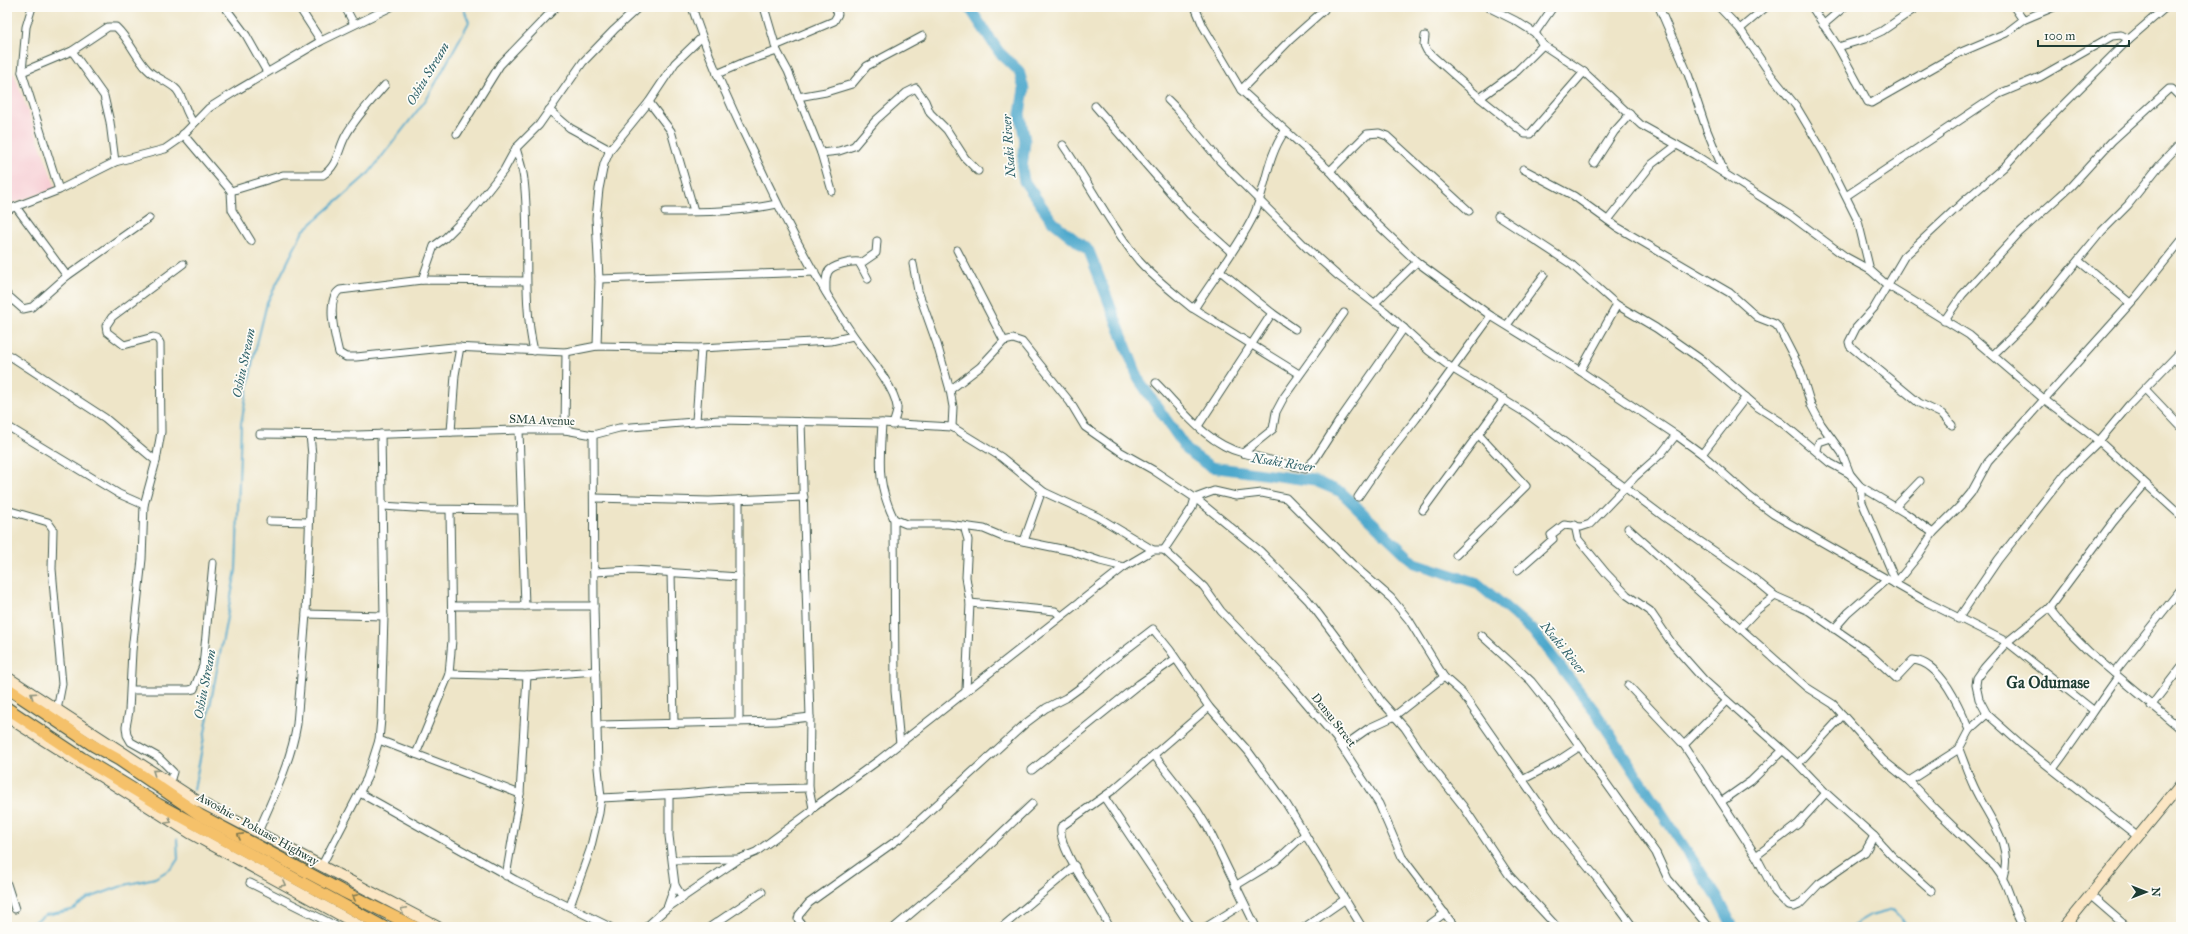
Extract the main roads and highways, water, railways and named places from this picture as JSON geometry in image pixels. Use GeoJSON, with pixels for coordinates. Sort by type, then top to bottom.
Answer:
{"type":"FeatureCollection","features":[{"type":"Feature","properties":{"kind":"main road","name":"Awoshie - Pokuase Highway"},"geometry":{"type":"LineString","coordinates":[[7,688],[94,746],[119,760],[200,815],[342,891],[415,927]]}},
{"type":"Feature","properties":{"kind":"main road"},"geometry":{"type":"LineString","coordinates":[[7,708],[82,758],[158,804],[384,927]]}},
{"type":"Feature","properties":{"kind":"waterway","name":"Oshiu Stream"},"geometry":{"type":"LineString","coordinates":[[194,790],[236,570],[241,424],[253,360],[267,303],[303,231],[369,173],[428,97],[469,22],[463,7]]}},
{"type":"Feature","properties":{"kind":"waterway","name":"Nsaki River"},"geometry":{"type":"LineString","coordinates":[[969,7],[999,52],[1019,71],[1024,89],[1020,114],[1025,141],[1022,169],[1024,181],[1053,222],[1089,251],[1139,380],[1187,450],[1211,467],[1315,481],[1341,492],[1415,563],[1477,583],[1532,630],[1594,710],[1719,900],[1733,927]]}},
{"type":"Feature","properties":{"kind":"waterway","name":"Oshiu Stream"},"geometry":{"type":"LineString","coordinates":[[26,927],[45,915],[72,910],[89,898],[125,885],[155,878],[172,868],[178,859],[177,839]]}},
{"type":"Feature","properties":{"kind":"waterway"},"geometry":{"type":"LineString","coordinates":[[1851,927],[1870,916],[1893,910],[1909,927]]}},
{"type":"Feature","properties":{"kind":"district","name":"Ga Odumase"},"geometry":{"type":"Point","coordinates":[2048,682]}}]}
